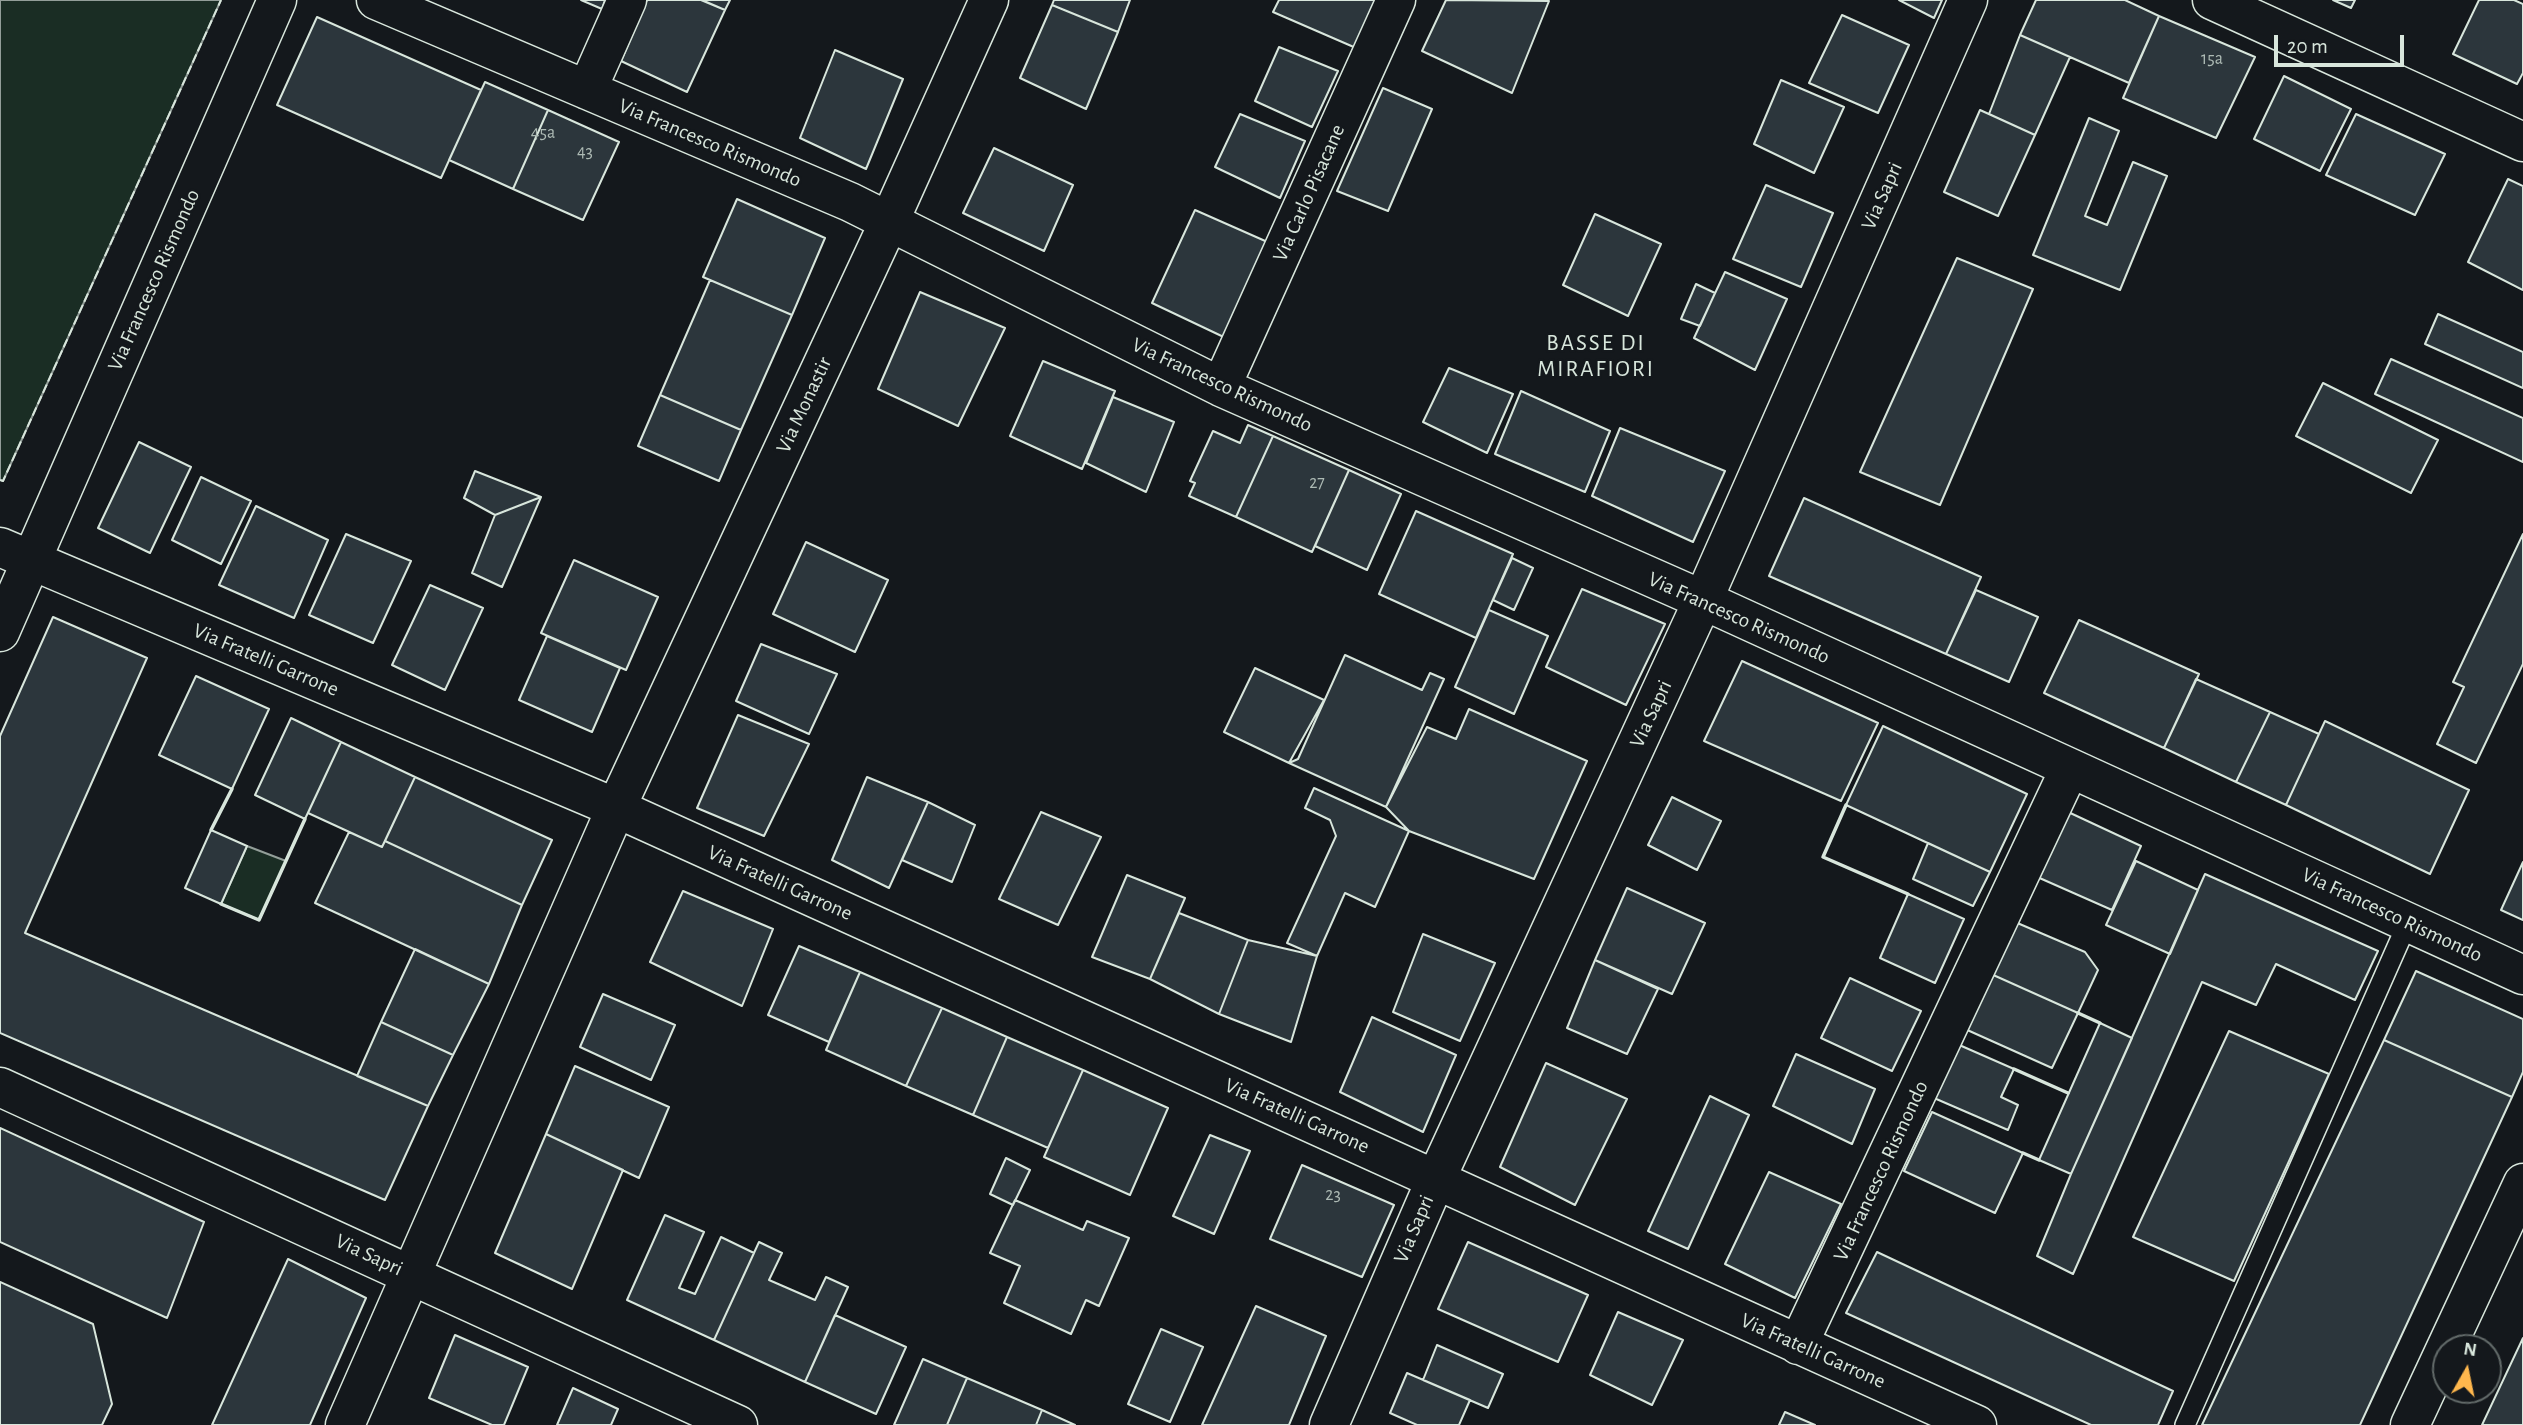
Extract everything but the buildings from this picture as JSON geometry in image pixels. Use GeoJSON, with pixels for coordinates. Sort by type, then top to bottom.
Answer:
{"type":"FeatureCollection","features":[{"type":"Feature","properties":{"kind":"street","name":"Via Francesco Rismondo"},"geometry":{"type":"LineString","coordinates":[[16,554],[277,0]]}},
{"type":"Feature","properties":{"kind":"street","name":"Via Francesco Rismondo"},"geometry":{"type":"LineString","coordinates":[[376,0],[850,202],[1221,387],[1703,600],[2523,975]]}},
{"type":"Feature","properties":{"kind":"street"},"geometry":{"type":"LineString","coordinates":[[587,90],[627,0]]}},
{"type":"Feature","properties":{"kind":"street","name":"Via Monastir"},"geometry":{"type":"LineString","coordinates":[[616,808],[889,222],[989,0]]}},
{"type":"Feature","properties":{"kind":"street","name":"Via Carlo Pisacane"},"geometry":{"type":"LineString","coordinates":[[1221,387],[1396,0]]}},
{"type":"Feature","properties":{"kind":"street","name":"Via Sapri"},"geometry":{"type":"LineString","coordinates":[[1329,1425],[1436,1178],[1703,600],[1968,0]]}},
{"type":"Feature","properties":{"kind":"street"},"geometry":{"type":"LineString","coordinates":[[2212,0],[2523,142]]}},
{"type":"Feature","properties":{"kind":"street"},"geometry":{"type":"LineString","coordinates":[[0,632],[16,554]]}},
{"type":"Feature","properties":{"kind":"street","name":"Via Fratelli Garrone"},"geometry":{"type":"LineString","coordinates":[[16,554],[616,808],[1978,1425]]}},
{"type":"Feature","properties":{"kind":"street","name":"Via Francesco Rismondo"},"geometry":{"type":"LineString","coordinates":[[1798,1345],[2070,768]]}},
{"type":"Feature","properties":{"kind":"street"},"geometry":{"type":"LineString","coordinates":[[345,1425],[616,808]]}},
{"type":"Feature","properties":{"kind":"street","name":"Via Sapri"},"geometry":{"type":"LineString","coordinates":[[0,1087],[738,1425]]}},
{"type":"Feature","properties":{"kind":"street"},"geometry":{"type":"LineString","coordinates":[[2410,1425],[2523,1183]]}},
{"type":"Feature","properties":{"kind":"lane"},"geometry":{"type":"LineString","coordinates":[[2185,1425],[2408,922]]}},
{"type":"Feature","properties":{"kind":"green space"},"geometry":{"type":"Polygon","coordinates":[[[0,0],[221,0],[3,481],[0,480],[0,0]]]}},
{"type":"Feature","properties":{"kind":"green space"},"geometry":{"type":"Polygon","coordinates":[[[247,846],[286,861],[259,920],[221,904],[247,846]]]}},
{"type":"Feature","properties":{"kind":"fence"},"geometry":{"type":"LineString","coordinates":[[0,480],[3,481],[221,0]]}},
{"type":"Feature","properties":{"kind":"wall"},"geometry":{"type":"LineString","coordinates":[[211,830],[232,789]]}},
{"type":"Feature","properties":{"kind":"wall"},"geometry":{"type":"LineString","coordinates":[[1846,805],[1823,857],[1908,894]]}},
{"type":"Feature","properties":{"kind":"wall"},"geometry":{"type":"LineString","coordinates":[[221,904],[259,920],[305,819]]}},
{"type":"Feature","properties":{"kind":"wall"},"geometry":{"type":"LineString","coordinates":[[2078,1013],[2100,1023]]}},
{"type":"Feature","properties":{"kind":"wall"},"geometry":{"type":"LineString","coordinates":[[2014,1069],[2068,1093]]}},
{"type":"Feature","properties":{"kind":"wall"},"geometry":{"type":"LineString","coordinates":[[2023,1153],[2039,1160]]}},
{"type":"Feature","properties":{"kind":"district","name":"BASSE DI MIRAFIORI"},"geometry":{"type":"Point","coordinates":[1596,356]}}]}
